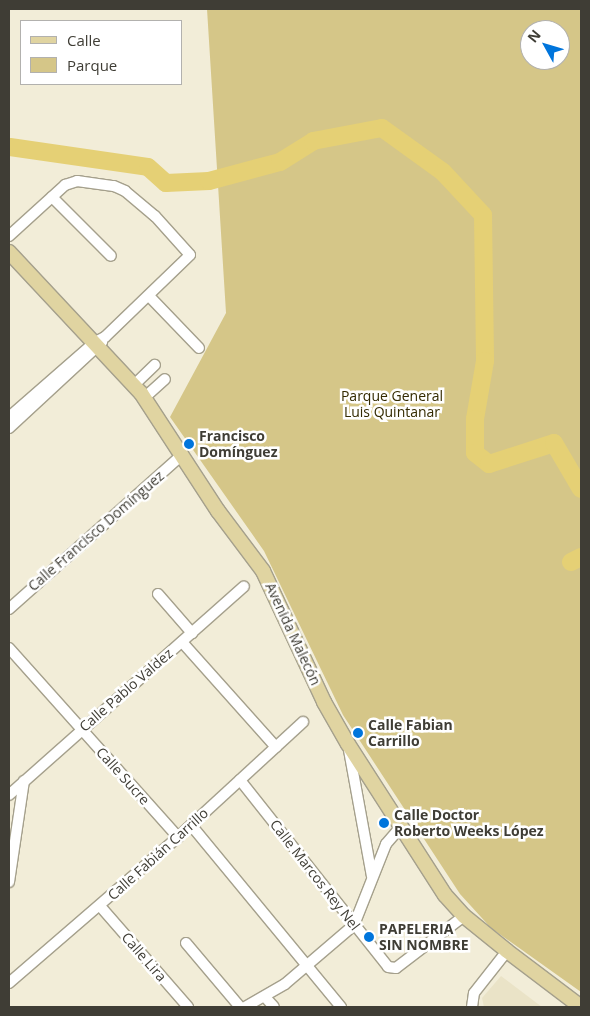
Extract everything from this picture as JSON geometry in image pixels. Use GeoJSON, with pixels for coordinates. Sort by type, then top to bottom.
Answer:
{"type":"FeatureCollection","features":[{"type":"Feature","properties":{"kind":"main road","name":"Avenida Malecón"},"geometry":{"type":"LineString","coordinates":[[9,252],[100,342],[144,398],[183,454],[218,511],[263,571],[348,744],[445,895],[464,916],[506,951],[581,1007]]}},
{"type":"Feature","properties":{"kind":"street"},"geometry":{"type":"LineString","coordinates":[[9,236],[70,182],[120,188],[155,216],[190,255],[9,428]]}},
{"type":"Feature","properties":{"kind":"street"},"geometry":{"type":"LineString","coordinates":[[52,197],[111,256]]}},
{"type":"Feature","properties":{"kind":"street"},"geometry":{"type":"LineString","coordinates":[[149,296],[199,348]]}},
{"type":"Feature","properties":{"kind":"street"},"geometry":{"type":"LineString","coordinates":[[9,418],[100,342]]}},
{"type":"Feature","properties":{"kind":"street"},"geometry":{"type":"LineString","coordinates":[[134,385],[155,365]]}},
{"type":"Feature","properties":{"kind":"street"},"geometry":{"type":"LineString","coordinates":[[144,398],[165,379]]}},
{"type":"Feature","properties":{"kind":"street","name":"Calle Francisco Domínguez"},"geometry":{"type":"LineString","coordinates":[[9,609],[183,454]]}},
{"type":"Feature","properties":{"kind":"street","name":"Calle Pablo Valdez"},"geometry":{"type":"LineString","coordinates":[[9,795],[244,586]]}},
{"type":"Feature","properties":{"kind":"street"},"geometry":{"type":"LineString","coordinates":[[158,594],[192,633]]}},
{"type":"Feature","properties":{"kind":"street"},"geometry":{"type":"LineString","coordinates":[[182,642],[276,747]]}},
{"type":"Feature","properties":{"kind":"street","name":"Calle Sucre"},"geometry":{"type":"LineString","coordinates":[[9,648],[178,837]]}},
{"type":"Feature","properties":{"kind":"street","name":"Calle Fabián Carrillo"},"geometry":{"type":"LineString","coordinates":[[9,982],[100,906],[303,722]]}},
{"type":"Feature","properties":{"kind":"street"},"geometry":{"type":"LineString","coordinates":[[348,744],[372,877]]}},
{"type":"Feature","properties":{"kind":"street","name":"Calle Marcos Rey Nel"},"geometry":{"type":"LineString","coordinates":[[240,780],[354,925],[392,969],[464,916]]}},
{"type":"Feature","properties":{"kind":"street"},"geometry":{"type":"LineString","coordinates":[[9,882],[24,781]]}},
{"type":"Feature","properties":{"kind":"street"},"geometry":{"type":"LineString","coordinates":[[191,825],[305,966],[341,1007]]}},
{"type":"Feature","properties":{"kind":"street"},"geometry":{"type":"LineString","coordinates":[[245,1007],[265,997],[354,925],[372,877],[390,837],[401,827]]}},
{"type":"Feature","properties":{"kind":"street","name":"Calle Lira"},"geometry":{"type":"LineString","coordinates":[[100,906],[188,1007]]}},
{"type":"Feature","properties":{"kind":"street"},"geometry":{"type":"LineString","coordinates":[[186,943],[240,1007]]}},
{"type":"Feature","properties":{"kind":"street"},"geometry":{"type":"LineString","coordinates":[[472,1007],[474,992],[506,951]]}},
{"type":"Feature","properties":{"kind":"street"},"geometry":{"type":"LineString","coordinates":[[265,997],[274,1007]]}},
{"type":"Feature","properties":{"kind":"shaded area"},"geometry":{"type":"Polygon","coordinates":[[[501,976],[542,1007],[484,1007],[482,998],[501,976]]]}},
{"type":"Feature","properties":{"kind":"green space","name":"Parque General Luis Quintanar"},"geometry":{"type":"Polygon","coordinates":[[[207,9],[581,9],[581,992],[491,928],[460,894],[343,715],[264,551],[170,417],[226,313],[207,9]]]}},
{"type":"Feature","properties":{"kind":"waterway"},"geometry":{"type":"LineString","coordinates":[[10,147],[148,167],[166,183],[209,181],[280,162],[313,141],[382,128],[443,172],[483,215],[485,361],[475,419],[475,453],[489,464],[554,443],[581,489]]}},
{"type":"Feature","properties":{"kind":"waterway"},"geometry":{"type":"LineString","coordinates":[[571,562],[581,557]]}},
{"type":"Feature","properties":{"kind":"place","name":"Francisco Domínguez"},"geometry":{"type":"Point","coordinates":[189,444]}},
{"type":"Feature","properties":{"kind":"place","name":"Calle Fabian Carrillo"},"geometry":{"type":"Point","coordinates":[358,733]}},
{"type":"Feature","properties":{"kind":"place","name":"Calle Doctor Roberto Weeks López"},"geometry":{"type":"Point","coordinates":[384,823]}},
{"type":"Feature","properties":{"kind":"place","name":"PAPELERIA SIN NOMBRE"},"geometry":{"type":"Point","coordinates":[369,937]}}]}
